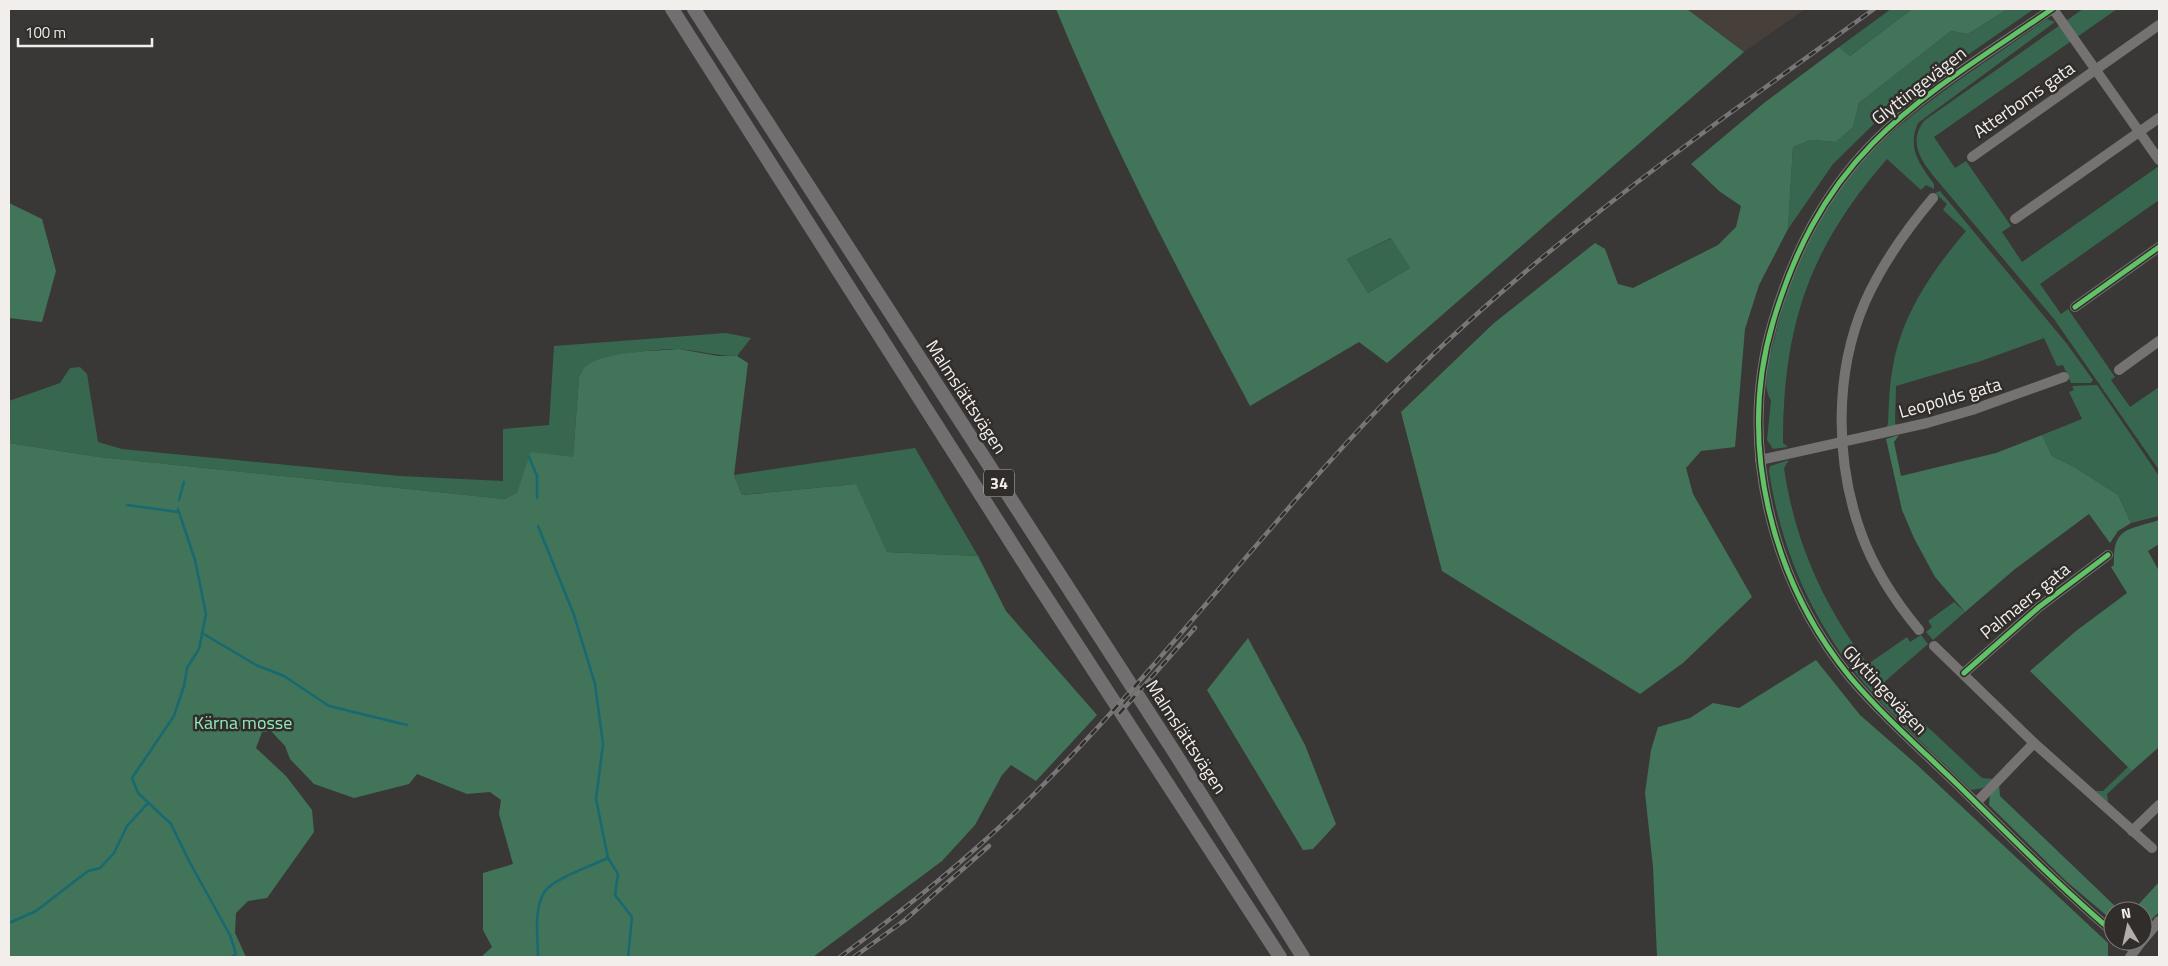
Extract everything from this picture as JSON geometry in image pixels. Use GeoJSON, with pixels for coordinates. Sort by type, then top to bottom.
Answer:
{"type":"FeatureCollection","features":[{"type":"Feature","properties":{"kind":"highway","name":"34"},"geometry":{"type":"LineString","coordinates":[[672,9],[1028,569],[1280,957]]}},
{"type":"Feature","properties":{"kind":"highway","name":"Malmslättsvägen"},"geometry":{"type":"LineString","coordinates":[[694,9],[1173,750],[1303,957]]}},
{"type":"Feature","properties":{"kind":"street","name":"Atterboms gata"},"geometry":{"type":"LineString","coordinates":[[2053,9],[2159,160]]}},
{"type":"Feature","properties":{"kind":"street","name":"Glyttingevägen"},"geometry":{"type":"LineString","coordinates":[[2053,9],[1895,122],[1853,165],[1820,209],[1785,281],[1770,334],[1761,389],[1760,460],[1767,500],[1782,556],[1801,602],[1818,632],[1852,679],[1976,803],[2103,923]]}},
{"type":"Feature","properties":{"kind":"street","name":"Atterboms gata"},"geometry":{"type":"LineString","coordinates":[[1972,158],[2159,25]]}},
{"type":"Feature","properties":{"kind":"street"},"geometry":{"type":"LineString","coordinates":[[2015,218],[2159,118]]}},
{"type":"Feature","properties":{"kind":"street"},"geometry":{"type":"LineString","coordinates":[[1919,630],[1888,588],[1861,533],[1848,485],[1842,442],[1845,374],[1851,344],[1864,304],[1891,254],[1910,225],[1934,198]]}},
{"type":"Feature","properties":{"kind":"street"},"geometry":{"type":"LineString","coordinates":[[2075,307],[2159,247]]}},
{"type":"Feature","properties":{"kind":"street"},"geometry":{"type":"LineString","coordinates":[[2119,370],[2159,341]]}},
{"type":"Feature","properties":{"kind":"street","name":"Leopolds gata"},"geometry":{"type":"LineString","coordinates":[[1760,460],[1927,423],[1972,410],[2064,377]]}},
{"type":"Feature","properties":{"kind":"street","name":"Palmaers gata"},"geometry":{"type":"LineString","coordinates":[[1964,673],[2039,607],[2108,555]]}},
{"type":"Feature","properties":{"kind":"street"},"geometry":{"type":"LineString","coordinates":[[1934,646],[1964,673],[2034,743],[2152,848]]}},
{"type":"Feature","properties":{"kind":"street"},"geometry":{"type":"LineString","coordinates":[[1976,803],[2034,743]]}},
{"type":"Feature","properties":{"kind":"street"},"geometry":{"type":"LineString","coordinates":[[2132,831],[2159,805]]}},
{"type":"Feature","properties":{"kind":"shaded area"},"geometry":{"type":"Polygon","coordinates":[[[1687,9],[1805,9],[1744,52],[1687,9]]]}},
{"type":"Feature","properties":{"kind":"green space"},"geometry":{"type":"Polygon","coordinates":[[[1056,9],[1687,9],[1744,52],[1387,363],[1359,342],[1250,406],[1148,210],[1100,111],[1056,9]],[[1391,238],[1347,259],[1368,293],[1410,268],[1391,238]]]}},
{"type":"Feature","properties":{"kind":"green space"},"geometry":{"type":"Polygon","coordinates":[[[1891,9],[1912,9],[1850,56],[1839,47],[1891,9]]]}},
{"type":"Feature","properties":{"kind":"green space"},"geometry":{"type":"Polygon","coordinates":[[[1912,9],[2008,9],[1968,34],[1951,31],[1859,103],[1853,127],[1836,142],[1811,140],[1793,147],[1788,229],[1759,285],[1745,329],[1735,447],[1701,451],[1686,468],[1693,494],[1752,597],[1683,663],[1640,694],[1442,571],[1401,412],[1494,323],[1595,243],[1605,249],[1618,284],[1633,288],[1718,245],[1736,227],[1741,206],[1719,191],[1691,164],[1764,103],[1839,47],[1850,56],[1912,9]]]}},
{"type":"Feature","properties":{"kind":"green space"},"geometry":{"type":"Polygon","coordinates":[[[2008,9],[2034,9],[1888,110],[1833,164],[1788,229],[1793,147],[1811,140],[1836,142],[1853,127],[1859,103],[1951,31],[1968,34],[2008,9]]]}},
{"type":"Feature","properties":{"kind":"green space"},"geometry":{"type":"Polygon","coordinates":[[[2083,9],[2117,9],[1934,137],[1955,168],[1966,161],[2011,226],[2002,232],[2022,262],[2159,166],[2159,200],[2040,284],[2061,314],[2068,309],[2115,377],[2111,380],[2130,407],[2159,387],[2159,470],[2054,319],[1930,172],[1918,151],[1917,136],[1925,120],[2083,9]]]}},
{"type":"Feature","properties":{"kind":"green space"},"geometry":{"type":"Polygon","coordinates":[[[2047,19],[2055,22],[1918,123],[1915,132],[1914,148],[1919,163],[1934,184],[1934,189],[1926,185],[1921,190],[1887,159],[1860,192],[1838,224],[1820,257],[1795,325],[1788,362],[1784,401],[1783,443],[1788,447],[1773,449],[1767,440],[1771,400],[1766,386],[1766,378],[1771,351],[1792,280],[1804,253],[1833,200],[1870,154],[1891,133],[1948,88],[2047,19]]]}},
{"type":"Feature","properties":{"kind":"green space"},"geometry":{"type":"Polygon","coordinates":[[[1940,191],[2067,344],[2093,380],[2091,383],[2071,383],[2063,365],[2057,366],[2044,338],[1981,361],[1896,386],[1895,423],[1899,427],[1885,430],[1888,424],[1892,373],[1897,347],[1904,328],[1920,294],[1942,261],[1966,231],[1943,210],[1947,204],[1935,193],[1940,191]]]}},
{"type":"Feature","properties":{"kind":"green space"},"geometry":{"type":"Polygon","coordinates":[[[9,203],[42,219],[56,271],[42,322],[9,318],[9,203]]]}},
{"type":"Feature","properties":{"kind":"green space"},"geometry":{"type":"Polygon","coordinates":[[[1392,238],[1410,268],[1368,293],[1347,259],[1392,238]]]}},
{"type":"Feature","properties":{"kind":"green space"},"geometry":{"type":"Polygon","coordinates":[[[726,333],[751,338],[737,356],[680,349],[662,349],[602,358],[590,364],[579,377],[573,457],[522,479],[517,492],[505,499],[99,457],[9,443],[9,401],[60,383],[70,368],[80,367],[87,374],[98,442],[122,449],[400,476],[503,481],[503,429],[549,425],[554,346],[726,333]]]}},
{"type":"Feature","properties":{"kind":"green space","name":"Kärna mosse"},"geometry":{"type":"Polygon","coordinates":[[[679,349],[718,356],[737,356],[748,363],[734,475],[742,495],[856,484],[887,552],[978,556],[1006,611],[1097,715],[1036,781],[1011,765],[1002,775],[975,825],[942,861],[813,957],[481,957],[492,947],[483,930],[483,873],[513,864],[499,814],[501,800],[490,792],[467,794],[417,774],[409,784],[354,798],[314,784],[290,759],[285,746],[271,731],[262,732],[256,748],[286,776],[312,810],[314,832],[267,898],[248,901],[236,913],[235,933],[246,957],[9,957],[9,443],[99,457],[505,499],[517,492],[531,452],[573,457],[579,377],[585,367],[593,362],[616,355],[679,349]]]}},
{"type":"Feature","properties":{"kind":"green space"},"geometry":{"type":"Polygon","coordinates":[[[2097,385],[2159,476],[2159,516],[2131,523],[2118,495],[2076,468],[2052,456],[2042,435],[2082,419],[2069,392],[2074,390],[2072,386],[2097,385]]]}},
{"type":"Feature","properties":{"kind":"green space"},"geometry":{"type":"Polygon","coordinates":[[[1899,435],[1894,442],[1901,476],[1996,453],[2042,435],[2052,456],[2076,468],[2118,495],[2131,523],[2118,531],[2110,543],[2089,514],[2015,569],[1965,612],[1935,577],[1914,538],[1902,510],[1886,439],[1899,435]]]}},
{"type":"Feature","properties":{"kind":"green space"},"geometry":{"type":"Polygon","coordinates":[[[915,448],[978,556],[887,552],[855,484],[742,495],[734,475],[915,448]]]}},
{"type":"Feature","properties":{"kind":"green space"},"geometry":{"type":"Polygon","coordinates":[[[1789,460],[1784,468],[1795,522],[1813,572],[1837,619],[1868,664],[1907,637],[1910,642],[1921,635],[1928,644],[1882,684],[1982,778],[1993,779],[1983,788],[1971,790],[1896,717],[1854,671],[1823,625],[1798,576],[1780,525],[1774,498],[1769,471],[1770,466],[1789,460]]]}},
{"type":"Feature","properties":{"kind":"green space"},"geometry":{"type":"Polygon","coordinates":[[[2159,520],[2159,544],[2148,551],[2159,571],[2159,747],[2132,771],[2030,671],[2076,631],[2127,593],[2111,567],[2114,565],[2116,543],[2120,536],[2131,528],[2159,520]]]}},
{"type":"Feature","properties":{"kind":"green space"},"geometry":{"type":"Polygon","coordinates":[[[1954,602],[1965,612],[1933,640],[1926,632],[1932,627],[1928,621],[1954,602]]]}},
{"type":"Feature","properties":{"kind":"green space"},"geometry":{"type":"Polygon","coordinates":[[[1248,638],[1305,745],[1336,824],[1313,849],[1303,850],[1207,690],[1248,638]]]}},
{"type":"Feature","properties":{"kind":"green space"},"geometry":{"type":"Polygon","coordinates":[[[1816,660],[1860,715],[1915,763],[2103,938],[2103,951],[2108,951],[2108,957],[1657,957],[1653,867],[1645,793],[1651,750],[1658,727],[1690,718],[1713,703],[1739,708],[1816,660]]]}},
{"type":"Feature","properties":{"kind":"green space"},"geometry":{"type":"Polygon","coordinates":[[[2128,767],[2132,771],[2107,794],[2108,802],[2095,791],[2103,791],[2128,767]]]}},
{"type":"Feature","properties":{"kind":"green space"},"geometry":{"type":"Polygon","coordinates":[[[1999,785],[2000,796],[2110,901],[2103,901],[2103,912],[2066,881],[1989,805],[1990,794],[1999,785]]]}},
{"type":"Feature","properties":{"kind":"green space"},"geometry":{"type":"Polygon","coordinates":[[[2159,882],[2159,912],[2153,918],[2153,901],[2142,901],[2159,882]]]}},
{"type":"Feature","properties":{"kind":"waterway"},"geometry":{"type":"LineString","coordinates":[[529,457],[537,476],[537,498]]}},
{"type":"Feature","properties":{"kind":"waterway"},"geometry":{"type":"LineString","coordinates":[[179,500],[184,482]]}},
{"type":"Feature","properties":{"kind":"waterway"},"geometry":{"type":"LineString","coordinates":[[127,505],[178,512]]}},
{"type":"Feature","properties":{"kind":"waterway"},"geometry":{"type":"LineString","coordinates":[[178,509],[195,560],[206,614],[199,649],[187,668],[184,686],[174,716],[132,778],[138,793],[171,824],[230,935],[236,954],[231,957]]}},
{"type":"Feature","properties":{"kind":"waterway"},"geometry":{"type":"LineString","coordinates":[[538,526],[574,615],[595,684],[603,744],[596,799],[608,858],[618,874],[615,895],[632,917],[628,957]]}},
{"type":"Feature","properties":{"kind":"waterway"},"geometry":{"type":"LineString","coordinates":[[202,633],[256,665],[284,676],[329,706],[407,725]]}},
{"type":"Feature","properties":{"kind":"waterway"},"geometry":{"type":"LineString","coordinates":[[9,923],[36,911],[88,871],[100,868],[114,853],[127,826],[148,803]]}},
{"type":"Feature","properties":{"kind":"waterway"},"geometry":{"type":"LineString","coordinates":[[538,957],[538,915],[541,898],[545,891],[549,886],[564,877],[608,858]]}},
{"type":"Feature","properties":{"kind":"railway"},"geometry":{"type":"LineString","coordinates":[[840,957],[940,879],[989,837],[1035,793],[1168,649],[1339,451],[1440,347],[1559,244],[1620,195],[1874,9]]}},
{"type":"Feature","properties":{"kind":"railway"},"geometry":{"type":"LineString","coordinates":[[1119,714],[1195,628]]}},
{"type":"Feature","properties":{"kind":"railway"},"geometry":{"type":"LineString","coordinates":[[854,957],[905,920],[989,846]]}},
{"type":"Feature","properties":{"kind":"cycle path"},"geometry":{"type":"LineString","coordinates":[[2052,9],[1959,72],[1893,124],[1855,163],[1825,204],[1800,249],[1773,322],[1763,368],[1759,415],[1761,462],[1768,508],[1781,554],[1800,598],[1823,639],[1850,677],[1903,733],[2054,879],[2103,924]]}},
{"type":"Feature","properties":{"kind":"cycle path"},"geometry":{"type":"LineString","coordinates":[[2075,307],[2159,247]]}},
{"type":"Feature","properties":{"kind":"cycle path"},"geometry":{"type":"LineString","coordinates":[[1964,673],[2039,607],[2108,555]]}}]}
